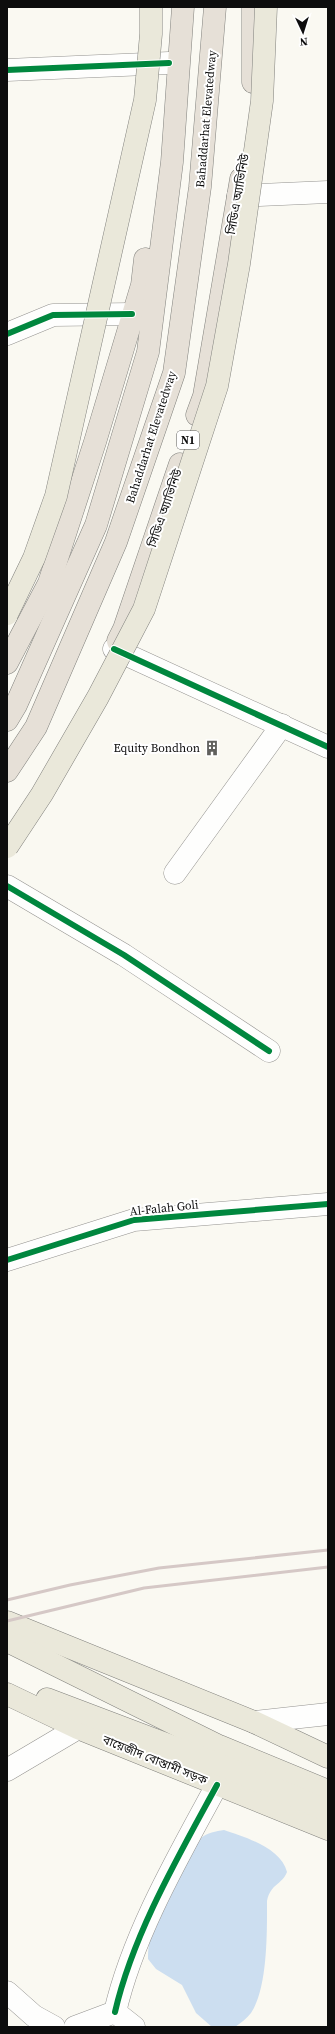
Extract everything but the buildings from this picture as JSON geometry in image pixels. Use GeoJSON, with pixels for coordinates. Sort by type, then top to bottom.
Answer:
{"type":"FeatureCollection","features":[{"type":"Feature","properties":{"kind":"highway"},"geometry":{"type":"LineString","coordinates":[[7,663],[49,583],[95,442],[132,314],[142,285],[169,63],[168,7]]}},
{"type":"Feature","properties":{"kind":"highway"},"geometry":{"type":"LineString","coordinates":[[7,720],[16,705],[96,525],[148,352],[172,162],[183,7]]}},
{"type":"Feature","properties":{"kind":"highway","name":"Bahaddarhat Elevatedway"},"geometry":{"type":"LineString","coordinates":[[7,771],[36,727],[116,542],[174,373],[200,187],[215,7]]}},
{"type":"Feature","properties":{"kind":"highway","name":"সিডিএ অ্যাভিনিউ"},"geometry":{"type":"LineString","coordinates":[[7,838],[21,818],[124,629],[204,396],[253,109],[253,7]]}},
{"type":"Feature","properties":{"kind":"main road"},"geometry":{"type":"LineString","coordinates":[[7,614],[34,558],[56,496],[146,100],[151,34],[151,7]]}},
{"type":"Feature","properties":{"kind":"main road"},"geometry":{"type":"LineString","coordinates":[[7,847],[42,794],[95,704],[144,609],[217,386],[239,264],[262,101],[266,7]]}},
{"type":"Feature","properties":{"kind":"main road"},"geometry":{"type":"LineString","coordinates":[[7,1622],[254,1722],[328,1757]]}},
{"type":"Feature","properties":{"kind":"main road"},"geometry":{"type":"LineString","coordinates":[[7,1641],[219,1746],[328,1791]]}},
{"type":"Feature","properties":{"kind":"main road"},"geometry":{"type":"LineString","coordinates":[[7,1682],[216,1763],[328,1811]]}},
{"type":"Feature","properties":{"kind":"main road","name":"বায়েজীদ বোস্তামী সড়ক"},"geometry":{"type":"LineString","coordinates":[[7,1694],[78,1728],[328,1829]]}},
{"type":"Feature","properties":{"kind":"street"},"geometry":{"type":"LineString","coordinates":[[7,70],[169,63]]}},
{"type":"Feature","properties":{"kind":"street"},"geometry":{"type":"LineString","coordinates":[[238,196],[328,192]]}},
{"type":"Feature","properties":{"kind":"street"},"geometry":{"type":"LineString","coordinates":[[7,334],[53,315],[132,314]]}},
{"type":"Feature","properties":{"kind":"street"},"geometry":{"type":"LineString","coordinates":[[114,649],[328,747]]}},
{"type":"Feature","properties":{"kind":"street"},"geometry":{"type":"LineString","coordinates":[[175,872],[282,725]]}},
{"type":"Feature","properties":{"kind":"street"},"geometry":{"type":"LineString","coordinates":[[7,886],[124,955],[269,1051]]}},
{"type":"Feature","properties":{"kind":"street","name":"Al-Falah Goli"},"geometry":{"type":"LineString","coordinates":[[7,1260],[134,1220],[328,1204]]}},
{"type":"Feature","properties":{"kind":"street"},"geometry":{"type":"LineString","coordinates":[[254,1722],[328,1714]]}},
{"type":"Feature","properties":{"kind":"street"},"geometry":{"type":"LineString","coordinates":[[7,1770],[78,1728]]}},
{"type":"Feature","properties":{"kind":"street"},"geometry":{"type":"LineString","coordinates":[[115,2012],[121,1988],[141,1937],[168,1877],[217,1785]]}},
{"type":"Feature","properties":{"kind":"street"},"geometry":{"type":"LineString","coordinates":[[7,1992],[34,2016],[54,2027]]}},
{"type":"Feature","properties":{"kind":"street"},"geometry":{"type":"LineString","coordinates":[[75,2027],[115,2012]]}},
{"type":"Feature","properties":{"kind":"street"},"geometry":{"type":"LineString","coordinates":[[115,2012],[134,2027]]}},
{"type":"Feature","properties":{"kind":"water"},"geometry":{"type":"Polygon","coordinates":[[[224,1830],[252,1840],[270,1850],[278,1856],[287,1872],[271,1891],[267,1901],[264,1974],[257,2002],[251,2013],[235,2027],[212,2027],[196,2013],[182,1985],[156,1969],[148,1959],[148,1950],[152,1934],[164,1905],[179,1872],[195,1846],[201,1838],[206,1835],[224,1830]]]}},
{"type":"Feature","properties":{"kind":"railway"},"geometry":{"type":"LineString","coordinates":[[7,1600],[70,1585],[159,1568],[328,1550]]}},
{"type":"Feature","properties":{"kind":"railway"},"geometry":{"type":"LineString","coordinates":[[7,1621],[144,1588],[328,1567]]}},
{"type":"Feature","properties":{"kind":"cycle path"},"geometry":{"type":"LineString","coordinates":[[7,70],[169,63]]}},
{"type":"Feature","properties":{"kind":"cycle path"},"geometry":{"type":"LineString","coordinates":[[7,334],[53,315],[132,314]]}},
{"type":"Feature","properties":{"kind":"cycle path"},"geometry":{"type":"LineString","coordinates":[[114,649],[328,747]]}},
{"type":"Feature","properties":{"kind":"cycle path"},"geometry":{"type":"LineString","coordinates":[[7,886],[124,955],[269,1051]]}},
{"type":"Feature","properties":{"kind":"cycle path"},"geometry":{"type":"LineString","coordinates":[[7,1260],[134,1220],[328,1204]]}},
{"type":"Feature","properties":{"kind":"cycle path"},"geometry":{"type":"LineString","coordinates":[[115,2012],[133,1953],[145,1924],[173,1867],[217,1785]]}},
{"type":"Feature","properties":{"kind":"place","name":"Equity Bondhon"},"geometry":{"type":"Point","coordinates":[212,748]}}]}
